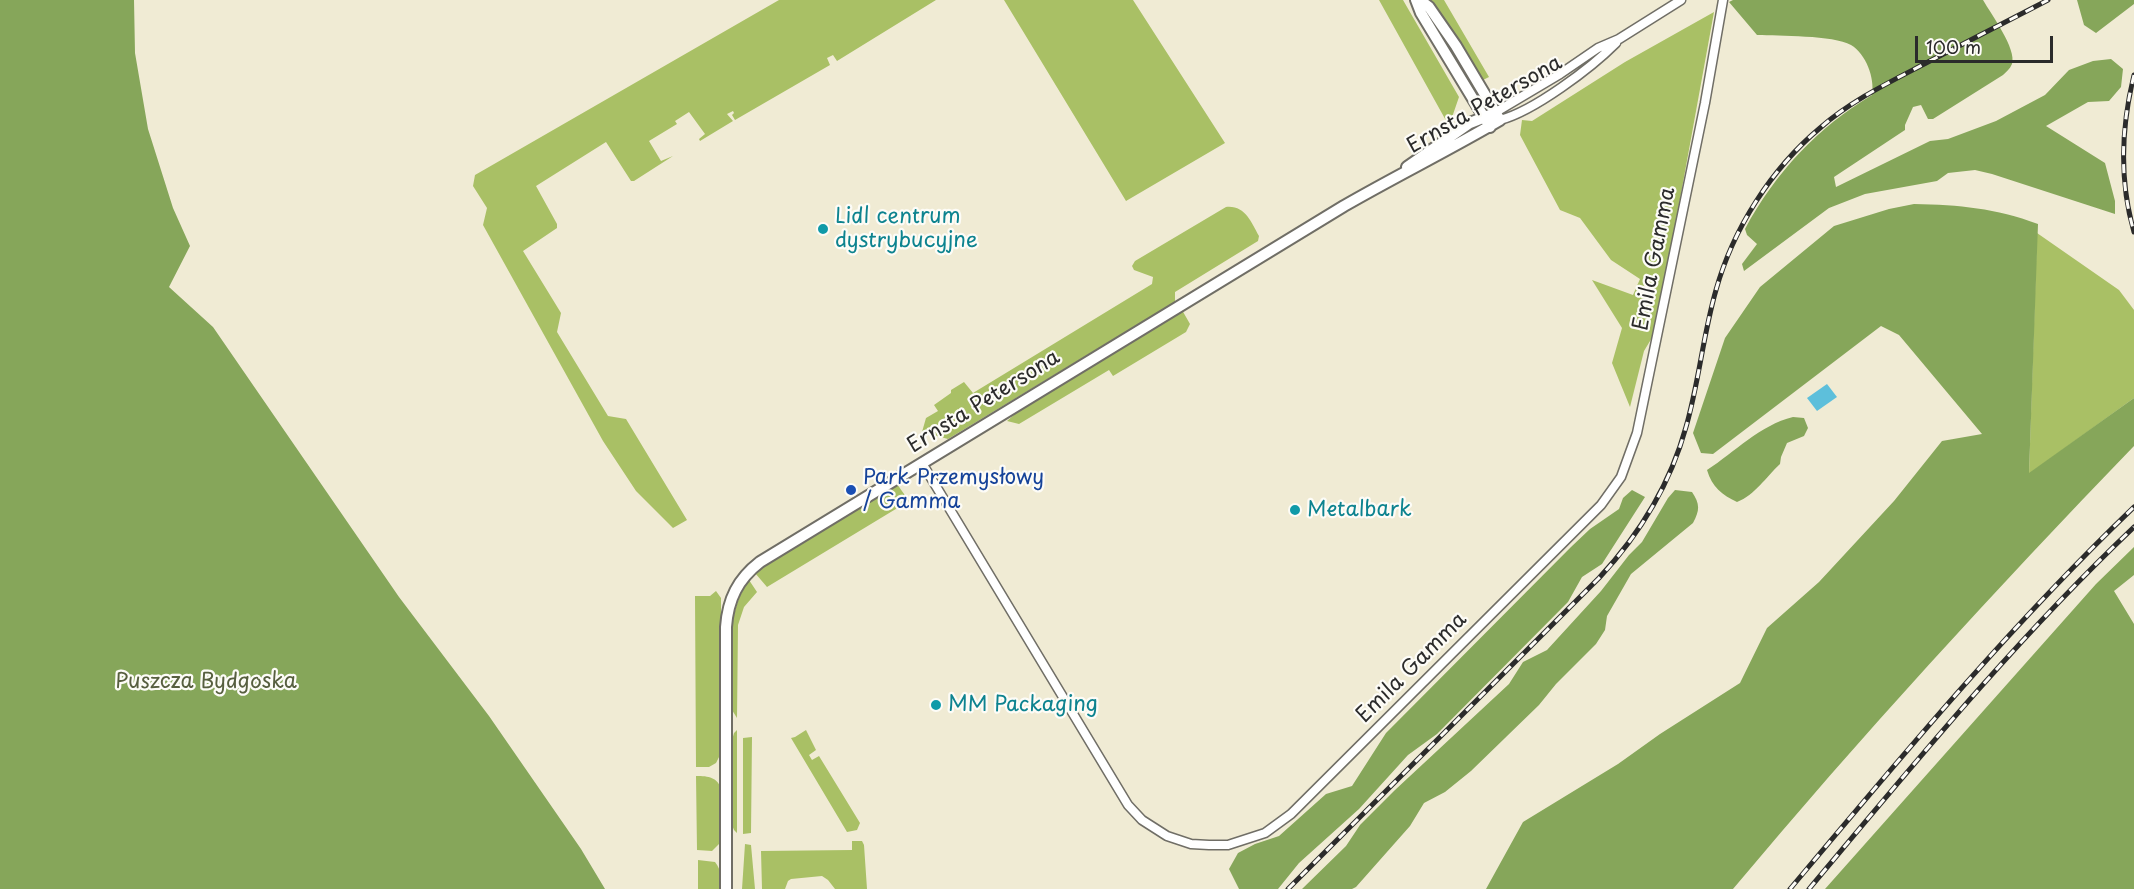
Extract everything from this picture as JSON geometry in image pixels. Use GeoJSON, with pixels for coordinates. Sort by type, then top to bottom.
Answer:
{"type":"FeatureCollection","features":[{"type":"Feature","properties":{"kind":"street"},"geometry":{"type":"LineString","coordinates":[[1418,0],[1429,7],[1456,46],[1498,116]]}},
{"type":"Feature","properties":{"kind":"street"},"geometry":{"type":"LineString","coordinates":[[1418,0],[1421,13],[1487,123]]}},
{"type":"Feature","properties":{"kind":"street","name":"Ernsta Petersona"},"geometry":{"type":"LineString","coordinates":[[726,889],[726,627],[733,594],[742,579],[760,562],[1111,347],[1395,177],[1437,157],[1598,48],[1619,39],[1681,0]]}},
{"type":"Feature","properties":{"kind":"street","name":"Emila Gamma"},"geometry":{"type":"LineString","coordinates":[[922,463],[1099,760],[1133,812],[1167,836],[1191,844],[1228,845],[1265,833],[1304,802],[1472,635],[1601,505],[1621,477],[1637,434],[1705,103],[1723,0]]}},
{"type":"Feature","properties":{"kind":"green space","name":"Puszcza Bydgoska"},"geometry":{"type":"Polygon","coordinates":[[[0,0],[134,0],[135,53],[148,129],[173,208],[190,246],[169,287],[213,327],[399,597],[489,716],[581,849],[605,889],[0,889],[0,0]]]}},
{"type":"Feature","properties":{"kind":"green space"},"geometry":{"type":"Polygon","coordinates":[[[779,0],[936,0],[837,61],[833,55],[827,58],[830,65],[735,120],[732,115],[733,111],[727,114],[733,121],[700,141],[699,139],[705,134],[689,112],[675,121],[677,124],[649,141],[661,161],[673,156],[634,181],[631,181],[606,142],[536,186],[557,228],[523,251],[561,313],[557,332],[608,416],[626,419],[687,520],[673,528],[636,491],[603,441],[483,225],[487,208],[473,186],[475,175],[779,0]]]}},
{"type":"Feature","properties":{"kind":"green space"},"geometry":{"type":"Polygon","coordinates":[[[1004,0],[1133,0],[1225,143],[1126,201],[1004,0]]]}},
{"type":"Feature","properties":{"kind":"green space"},"geometry":{"type":"Polygon","coordinates":[[[1379,0],[1403,0],[1459,97],[1449,126],[1379,0]]]}},
{"type":"Feature","properties":{"kind":"green space"},"geometry":{"type":"Polygon","coordinates":[[[1427,0],[1444,0],[1489,77],[1481,81],[1427,0]]]}},
{"type":"Feature","properties":{"kind":"green space"},"geometry":{"type":"Polygon","coordinates":[[[1733,0],[1983,0],[2002,32],[2013,58],[2011,66],[2003,75],[1933,119],[1928,119],[1921,105],[1913,107],[1905,130],[1834,177],[1836,187],[1930,141],[1948,139],[1996,121],[2045,95],[2069,70],[2093,61],[2111,59],[2123,69],[2121,87],[2109,101],[2088,102],[2046,126],[2105,163],[2115,201],[2115,214],[1992,174],[1975,170],[1948,173],[1937,181],[1865,194],[1829,208],[1744,271],[1742,264],[1757,244],[1747,235],[1745,229],[1770,189],[1799,153],[1834,122],[1872,95],[1873,88],[1871,74],[1865,60],[1851,45],[1832,39],[1757,35],[1729,2],[1733,0]]]}},
{"type":"Feature","properties":{"kind":"green space"},"geometry":{"type":"Polygon","coordinates":[[[2077,0],[2134,0],[2134,4],[2096,33],[2084,25],[2077,0]]]}},
{"type":"Feature","properties":{"kind":"green space"},"geometry":{"type":"Polygon","coordinates":[[[1714,12],[1656,331],[1644,351],[1630,407],[1612,363],[1622,328],[1592,280],[1633,295],[1640,279],[1611,260],[1580,218],[1560,210],[1520,135],[1522,120],[1532,121],[1625,62],[1714,12]]]}},
{"type":"Feature","properties":{"kind":"green space"},"geometry":{"type":"Polygon","coordinates":[[[1914,204],[1977,208],[2007,214],[2038,224],[2029,473],[2134,398],[2134,446],[1930,664],[1830,775],[1733,889],[1486,889],[1523,822],[1618,764],[1740,683],[1767,628],[1819,582],[1894,501],[1942,441],[1982,434],[1899,335],[1881,326],[1713,454],[1701,453],[1693,433],[1725,338],[1760,287],[1834,226],[1889,209],[1914,204]]]}},
{"type":"Feature","properties":{"kind":"green space"},"geometry":{"type":"Polygon","coordinates":[[[1226,207],[1238,209],[1247,216],[1259,236],[1258,241],[1175,292],[1175,302],[948,439],[922,432],[926,418],[938,411],[934,405],[951,393],[951,390],[964,382],[973,393],[1152,284],[1153,277],[1134,270],[1132,266],[1135,261],[1226,207]]]}},
{"type":"Feature","properties":{"kind":"green space"},"geometry":{"type":"Polygon","coordinates":[[[2037,233],[2119,290],[2134,310],[2134,398],[2029,474],[2037,233]]]}},
{"type":"Feature","properties":{"kind":"green space"},"geometry":{"type":"Polygon","coordinates":[[[1182,310],[1190,324],[1186,332],[1113,376],[1109,370],[1019,424],[1007,421],[1023,407],[1182,310]]]}},
{"type":"Feature","properties":{"kind":"green space"},"geometry":{"type":"Polygon","coordinates":[[[1793,417],[1804,418],[1808,428],[1804,436],[1787,443],[1780,464],[1755,490],[1737,502],[1718,490],[1707,470],[1770,426],[1793,417]]]}},
{"type":"Feature","properties":{"kind":"green space"},"geometry":{"type":"Polygon","coordinates":[[[897,484],[909,501],[767,587],[755,573],[802,542],[897,484]]]}},
{"type":"Feature","properties":{"kind":"green space"},"geometry":{"type":"Polygon","coordinates":[[[1632,490],[1645,497],[1602,564],[1582,577],[1568,602],[1437,734],[1408,755],[1359,809],[1299,863],[1278,889],[1239,889],[1229,869],[1238,853],[1255,844],[1279,836],[1326,794],[1352,786],[1386,733],[1571,547],[1590,529],[1619,509],[1623,498],[1632,490]]]}},
{"type":"Feature","properties":{"kind":"green space"},"geometry":{"type":"Polygon","coordinates":[[[1675,490],[1692,492],[1695,496],[1698,507],[1693,523],[1631,574],[1607,616],[1605,630],[1596,644],[1556,684],[1539,705],[1471,771],[1445,792],[1424,803],[1410,826],[1356,887],[1352,889],[1302,889],[1346,846],[1360,825],[1395,790],[1509,684],[1523,662],[1547,650],[1642,542],[1675,490]]]}},
{"type":"Feature","properties":{"kind":"green space"},"geometry":{"type":"Polygon","coordinates":[[[2134,547],[2134,575],[2114,591],[2134,624],[2134,889],[1825,889],[2096,584],[2134,547]]]}},
{"type":"Feature","properties":{"kind":"green space"},"geometry":{"type":"Polygon","coordinates":[[[749,580],[757,592],[744,607],[738,625],[737,718],[732,710],[732,626],[735,610],[749,580]]]}},
{"type":"Feature","properties":{"kind":"green space"},"geometry":{"type":"Polygon","coordinates":[[[716,591],[721,598],[723,749],[716,763],[709,767],[696,767],[695,596],[710,596],[716,591]]]}},
{"type":"Feature","properties":{"kind":"green space"},"geometry":{"type":"Polygon","coordinates":[[[737,730],[737,833],[732,825],[732,740],[737,730]]]}},
{"type":"Feature","properties":{"kind":"green space"},"geometry":{"type":"Polygon","coordinates":[[[806,730],[816,750],[809,755],[812,760],[819,756],[860,823],[857,830],[847,832],[791,738],[806,730]]]}},
{"type":"Feature","properties":{"kind":"green space"},"geometry":{"type":"Polygon","coordinates":[[[752,737],[751,833],[743,834],[743,738],[752,737]]]}},
{"type":"Feature","properties":{"kind":"green space"},"geometry":{"type":"Polygon","coordinates":[[[696,776],[712,778],[718,782],[722,790],[720,843],[712,851],[697,850],[696,776]]]}},
{"type":"Feature","properties":{"kind":"green space"},"geometry":{"type":"Polygon","coordinates":[[[852,841],[862,841],[864,845],[867,889],[835,889],[822,876],[791,879],[785,889],[762,889],[761,851],[852,850],[852,841]]]}},
{"type":"Feature","properties":{"kind":"green space"},"geometry":{"type":"Polygon","coordinates":[[[745,844],[751,845],[755,889],[742,889],[745,844]]]}},
{"type":"Feature","properties":{"kind":"green space"},"geometry":{"type":"Polygon","coordinates":[[[698,860],[715,862],[720,872],[720,889],[698,889],[698,860]]]}},
{"type":"Feature","properties":{"kind":"water"},"geometry":{"type":"Polygon","coordinates":[[[1827,384],[1837,397],[1817,411],[1807,398],[1827,384]]]}},
{"type":"Feature","properties":{"kind":"railway"},"geometry":{"type":"LineString","coordinates":[[1288,889],[1599,578],[1628,544],[1652,508],[1679,448],[1723,267],[1743,223],[1785,162],[1820,128],[1858,100],[2048,0]]}},
{"type":"Feature","properties":{"kind":"railway"},"geometry":{"type":"LineString","coordinates":[[2134,75],[2124,134],[2126,193],[2134,232]]}},
{"type":"Feature","properties":{"kind":"railway"},"geometry":{"type":"LineString","coordinates":[[1790,889],[2000,645],[2134,507]]}},
{"type":"Feature","properties":{"kind":"railway"},"geometry":{"type":"LineString","coordinates":[[1809,889],[2007,658],[2048,613],[2134,527]]}},
{"type":"Feature","properties":{"kind":"place","name":"Lidl centrum dystrybucyjne"},"geometry":{"type":"Point","coordinates":[823,229]}},
{"type":"Feature","properties":{"kind":"place","name":"Park Przemysłowy / Gamma"},"geometry":{"type":"Point","coordinates":[851,490]}},
{"type":"Feature","properties":{"kind":"place","name":"Metalbark"},"geometry":{"type":"Point","coordinates":[1295,510]}},
{"type":"Feature","properties":{"kind":"place","name":"MM Packaging"},"geometry":{"type":"Point","coordinates":[936,705]}}]}
